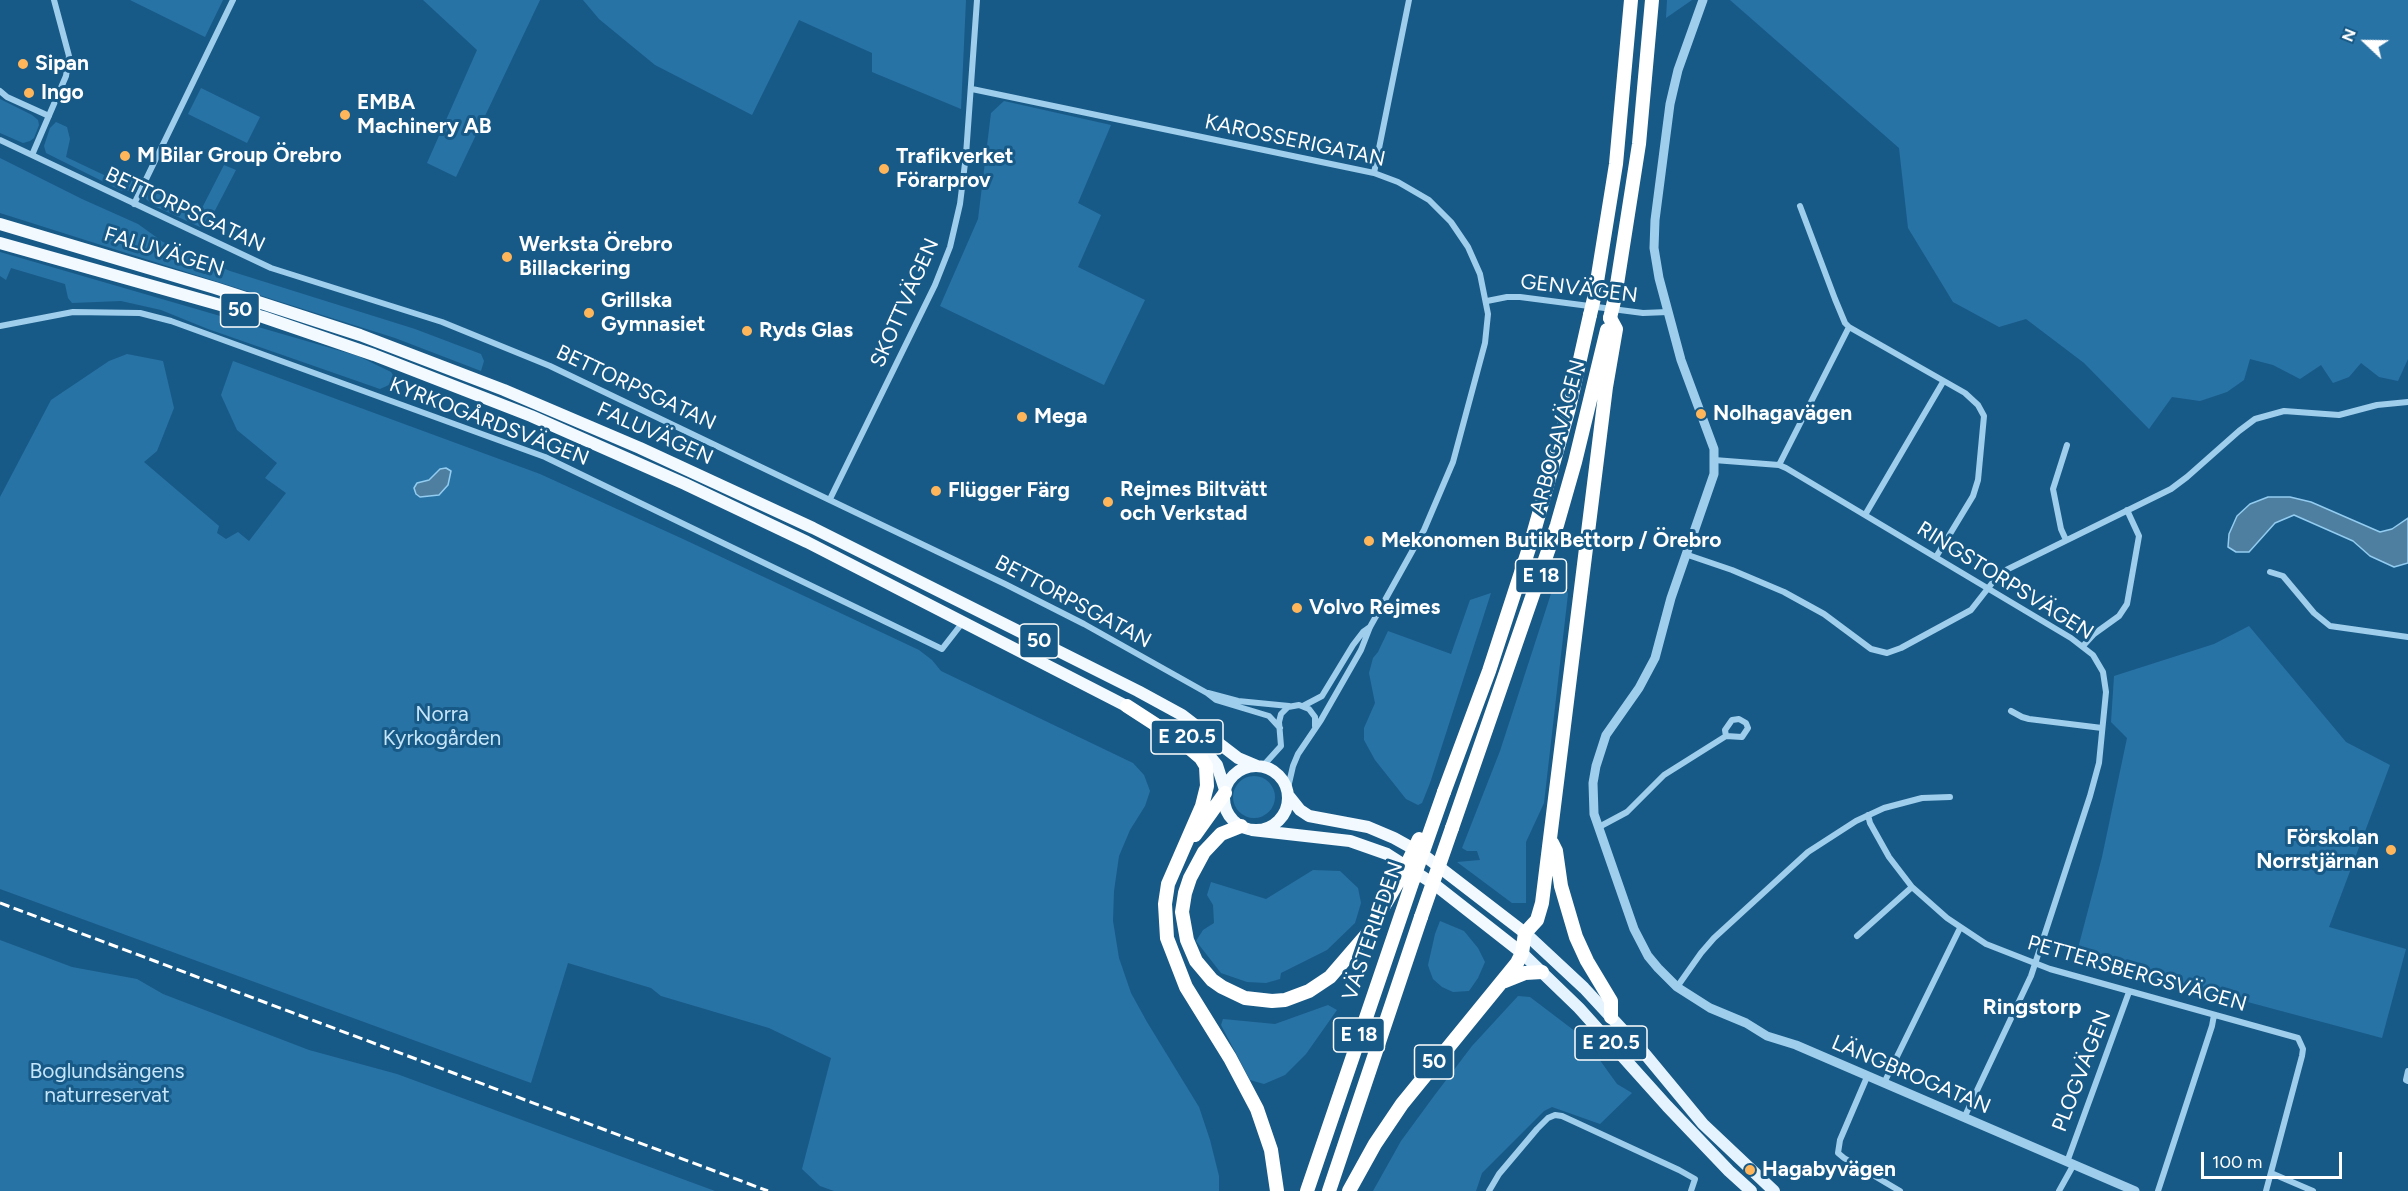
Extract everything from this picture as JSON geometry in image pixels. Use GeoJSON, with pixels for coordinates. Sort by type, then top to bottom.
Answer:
{"type":"FeatureCollection","features":[{"type":"Feature","properties":{"kind":"highway","name":"ARBOGAVÄGEN"},"geometry":{"type":"LineString","coordinates":[[1422,856],[1489,671],[1538,520],[1569,408],[1595,294],[1616,164],[1631,0]]}},
{"type":"Feature","properties":{"kind":"highway","name":"ARBOGAVÄGEN"},"geometry":{"type":"LineString","coordinates":[[1439,868],[1536,590],[1585,425],[1615,297],[1639,144],[1652,0]]}},
{"type":"Feature","properties":{"kind":"highway","name":"FALUVÄGEN"},"geometry":{"type":"LineString","coordinates":[[0,224],[276,307],[400,350],[562,415],[695,472],[797,520],[1166,706],[1199,727],[1238,758],[1259,767]]}},
{"type":"Feature","properties":{"kind":"highway","name":"FALUVÄGEN"},"geometry":{"type":"LineString","coordinates":[[0,243],[229,306],[374,355],[531,416],[666,475],[807,542],[964,621],[1199,745],[1217,765],[1225,792]]}},
{"type":"Feature","properties":{"kind":"highway","name":"E 18"},"geometry":{"type":"LineString","coordinates":[[1525,933],[1537,920],[1542,903],[1606,387],[1616,329],[1610,318]]}},
{"type":"Feature","properties":{"kind":"highway","name":"50"},"geometry":{"type":"LineString","coordinates":[[1127,706],[1181,741],[1201,758],[1206,766],[1208,777],[1205,795],[1166,893],[1164,915],[1167,938],[1186,987],[1230,1058],[1257,1109],[1272,1150],[1277,1191]]}},
{"type":"Feature","properties":{"kind":"highway","name":"50"},"geometry":{"type":"LineString","coordinates":[[1181,854],[1213,813],[1236,774],[1245,768],[1259,767]]}},
{"type":"Feature","properties":{"kind":"highway","name":"E 20.5"},"geometry":{"type":"LineString","coordinates":[[1259,767],[1278,775],[1287,794],[1300,810],[1309,816],[1347,822],[1381,832],[1412,848],[1525,933]]}},
{"type":"Feature","properties":{"kind":"highway","name":"E 20.5"},"geometry":{"type":"LineString","coordinates":[[1225,792],[1225,804],[1229,815],[1246,828],[1340,839],[1360,843],[1387,854],[1434,884],[1522,953]]}},
{"type":"Feature","properties":{"kind":"highway","name":"E 18"},"geometry":{"type":"LineString","coordinates":[[1287,794],[1286,810],[1276,823],[1263,829],[1246,828],[1221,834],[1204,852],[1185,893],[1182,912],[1187,940],[1196,961],[1222,987],[1245,998],[1285,1000],[1309,991],[1330,977],[1368,933],[1408,877],[1444,792]]}},
{"type":"Feature","properties":{"kind":"highway","name":"E 18"},"geometry":{"type":"LineString","coordinates":[[1550,838],[1556,850],[1561,886],[1576,937],[1592,971],[1611,1001],[1611,1017]]}},
{"type":"Feature","properties":{"kind":"highway","name":"VÄSTERLEDEN"},"geometry":{"type":"LineString","coordinates":[[1307,1191],[1408,877],[1422,856]]}},
{"type":"Feature","properties":{"kind":"highway","name":"VÄSTERLEDEN"},"geometry":{"type":"LineString","coordinates":[[1329,1191],[1439,868]]}},
{"type":"Feature","properties":{"kind":"highway"},"geometry":{"type":"LineString","coordinates":[[1490,927],[1498,923],[1525,933]]}},
{"type":"Feature","properties":{"kind":"highway","name":"50"},"geometry":{"type":"LineString","coordinates":[[1350,1190],[1375,1144],[1402,1104],[1501,983],[1522,953],[1525,933]]}},
{"type":"Feature","properties":{"kind":"highway"},"geometry":{"type":"LineString","coordinates":[[1501,983],[1525,973],[1542,972]]}},
{"type":"Feature","properties":{"kind":"main road","name":"E 20.5"},"geometry":{"type":"LineString","coordinates":[[1525,933],[1584,988],[1718,1138],[1774,1191]]}},
{"type":"Feature","properties":{"kind":"main road","name":"E 20.5"},"geometry":{"type":"LineString","coordinates":[[1522,953],[1586,1016],[1708,1149],[1751,1191]]}},
{"type":"Feature","properties":{"kind":"street"},"geometry":{"type":"LineString","coordinates":[[32,155],[66,76],[69,56],[54,0]]}},
{"type":"Feature","properties":{"kind":"street"},"geometry":{"type":"LineString","coordinates":[[134,204],[233,0]]}},
{"type":"Feature","properties":{"kind":"street","name":"SKOTTVÄGEN"},"geometry":{"type":"LineString","coordinates":[[830,499],[946,259],[960,204],[972,89],[977,0]]}},
{"type":"Feature","properties":{"kind":"street"},"geometry":{"type":"LineString","coordinates":[[1374,173],[1396,75],[1409,0]]}},
{"type":"Feature","properties":{"kind":"street"},"geometry":{"type":"LineString","coordinates":[[1703,0],[1674,86],[1655,220],[1656,262],[1681,360],[1714,449],[1714,460]]}},
{"type":"Feature","properties":{"kind":"street","name":"KAROSSERIGATAN"},"geometry":{"type":"LineString","coordinates":[[972,89],[1374,173],[1398,182],[1429,200],[1451,222],[1468,247],[1480,274],[1487,301],[1485,343],[1453,462],[1424,530],[1370,627],[1361,650],[1295,760],[1287,794]]}},
{"type":"Feature","properties":{"kind":"street"},"geometry":{"type":"LineString","coordinates":[[0,91],[7,97],[49,116]]}},
{"type":"Feature","properties":{"kind":"street","name":"BETTORPSGATAN"},"geometry":{"type":"LineString","coordinates":[[0,140],[271,268],[332,289],[402,309],[495,342],[550,366],[830,499],[1074,619],[1222,703],[1266,715],[1280,728]]}},
{"type":"Feature","properties":{"kind":"street"},"geometry":{"type":"LineString","coordinates":[[1800,206],[1845,323],[1965,393],[1983,411],[1984,424],[1978,480],[1973,496],[1936,557]]}},
{"type":"Feature","properties":{"kind":"street","name":"GENVÄGEN"},"geometry":{"type":"LineString","coordinates":[[1487,301],[1521,297],[1643,313],[1668,312]]}},
{"type":"Feature","properties":{"kind":"street","name":"KYRKOGÅRDSVÄGEN"},"geometry":{"type":"LineString","coordinates":[[0,326],[73,312],[140,313],[171,321],[545,457],[942,649],[964,621]]}},
{"type":"Feature","properties":{"kind":"street"},"geometry":{"type":"LineString","coordinates":[[1779,465],[1849,327]]}},
{"type":"Feature","properties":{"kind":"street"},"geometry":{"type":"LineString","coordinates":[[1865,515],[1943,382]]}},
{"type":"Feature","properties":{"kind":"street"},"geometry":{"type":"LineString","coordinates":[[1685,554],[1732,570],[1784,592],[1824,614],[1879,652],[1887,653],[1901,648],[1971,610],[2000,573],[2171,489],[2239,431],[2264,416],[2290,410],[2339,415],[2377,405],[2408,402]]}},
{"type":"Feature","properties":{"kind":"street"},"geometry":{"type":"LineString","coordinates":[[2066,540],[2061,529],[2053,489],[2067,445]]}},
{"type":"Feature","properties":{"kind":"street","name":"RINGSTORPSVÄGEN"},"geometry":{"type":"LineString","coordinates":[[1714,460],[1779,465],[2083,646],[2099,663],[2105,680],[2096,777],[2025,990],[1964,1118]]}},
{"type":"Feature","properties":{"kind":"street","name":"LÄNGBROGATAN"},"geometry":{"type":"LineString","coordinates":[[1714,460],[1709,489],[1685,554],[1655,658],[1639,688],[1606,735],[1593,783],[1594,814],[1641,944],[1658,968],[1677,987],[1710,1008],[1746,1023],[1767,1036],[1796,1045],[2135,1191]]}},
{"type":"Feature","properties":{"kind":"street"},"geometry":{"type":"LineString","coordinates":[[2083,646],[2094,634],[2119,616],[2127,604],[2139,536],[2127,510]]}},
{"type":"Feature","properties":{"kind":"street"},"geometry":{"type":"LineString","coordinates":[[2270,572],[2283,576],[2314,613],[2330,626],[2408,637]]}},
{"type":"Feature","properties":{"kind":"street","name":"KAROSSERIGATAN"},"geometry":{"type":"LineString","coordinates":[[1304,706],[1322,696],[1353,645],[1370,627]]}},
{"type":"Feature","properties":{"kind":"street","name":"BETTORPSGATAN"},"geometry":{"type":"LineString","coordinates":[[1207,693],[1238,701],[1290,706]]}},
{"type":"Feature","properties":{"kind":"street"},"geometry":{"type":"LineString","coordinates":[[1259,767],[1281,746],[1281,714],[1290,706],[1304,706],[1312,711],[1315,717],[1314,730]]}},
{"type":"Feature","properties":{"kind":"street"},"geometry":{"type":"LineString","coordinates":[[2011,711],[2029,719],[2102,728]]}},
{"type":"Feature","properties":{"kind":"street"},"geometry":{"type":"LineString","coordinates":[[1599,827],[1627,812],[1664,775],[1726,736]]}},
{"type":"Feature","properties":{"kind":"street"},"geometry":{"type":"LineString","coordinates":[[1677,987],[1714,938],[1797,860],[1847,826],[1868,815],[1904,801],[1937,796],[1950,797]]}},
{"type":"Feature","properties":{"kind":"street","name":"PETTERSBERGSVÄGEN"},"geometry":{"type":"LineString","coordinates":[[1868,815],[1889,857],[1912,887],[1931,906],[1986,944],[2035,964],[2298,1038],[2302,1043],[2302,1056],[2266,1191]]}},
{"type":"Feature","properties":{"kind":"street"},"geometry":{"type":"LineString","coordinates":[[1857,936],[1912,887]]}},
{"type":"Feature","properties":{"kind":"street"},"geometry":{"type":"LineString","coordinates":[[1884,1083],[1960,928]]}},
{"type":"Feature","properties":{"kind":"street","name":"PLOGVÄGEN"},"geometry":{"type":"LineString","coordinates":[[2059,1191],[2129,992]]}},
{"type":"Feature","properties":{"kind":"street"},"geometry":{"type":"LineString","coordinates":[[2158,1191],[2214,1015]]}},
{"type":"Feature","properties":{"kind":"street"},"geometry":{"type":"LineString","coordinates":[[2408,1071],[2408,1081]]}},
{"type":"Feature","properties":{"kind":"street"},"geometry":{"type":"LineString","coordinates":[[1867,1077],[1840,1140],[1838,1153],[1900,1191]]}},
{"type":"Feature","properties":{"kind":"street"},"geometry":{"type":"LineString","coordinates":[[1489,1191],[1499,1174],[1537,1129],[1548,1118],[1555,1115],[1562,1116],[1658,1160],[1695,1180],[1691,1191]]}},
{"type":"Feature","properties":{"kind":"street"},"geometry":{"type":"LineString","coordinates":[[2271,1173],[2313,1191]]}},
{"type":"Feature","properties":{"kind":"green space"},"geometry":{"type":"Polygon","coordinates":[[[130,0],[223,0],[205,37],[130,0]]]}},
{"type":"Feature","properties":{"kind":"green space"},"geometry":{"type":"Polygon","coordinates":[[[423,0],[540,0],[456,177],[427,163],[477,50],[423,0]]]}},
{"type":"Feature","properties":{"kind":"green space"},"geometry":{"type":"Polygon","coordinates":[[[583,0],[966,0],[961,109],[872,72],[872,53],[799,20],[752,115],[655,65],[599,19],[583,0]]]}},
{"type":"Feature","properties":{"kind":"green space"},"geometry":{"type":"Polygon","coordinates":[[[1667,0],[1692,0],[1666,18],[1667,0]]]}},
{"type":"Feature","properties":{"kind":"green space"},"geometry":{"type":"Polygon","coordinates":[[[1730,0],[2408,0],[2408,359],[2398,381],[2379,377],[2361,363],[2349,377],[2333,383],[2321,365],[2300,379],[2273,365],[2250,359],[2244,380],[2227,392],[2200,401],[2172,397],[2149,429],[2084,363],[2026,319],[1999,327],[1953,302],[1908,228],[1899,148],[1730,0]]]}},
{"type":"Feature","properties":{"kind":"green space"},"geometry":{"type":"Polygon","coordinates":[[[201,88],[260,117],[247,143],[188,114],[201,88]]]}},
{"type":"Feature","properties":{"kind":"green space"},"geometry":{"type":"Polygon","coordinates":[[[0,99],[38,120],[39,125],[34,138],[23,143],[0,133],[0,99]]]}},
{"type":"Feature","properties":{"kind":"green space"},"geometry":{"type":"Polygon","coordinates":[[[1004,101],[1111,125],[1078,203],[1101,215],[1078,267],[1145,300],[1104,385],[940,306],[978,219],[991,113],[1004,101]]]}},
{"type":"Feature","properties":{"kind":"green space"},"geometry":{"type":"Polygon","coordinates":[[[56,122],[67,127],[70,139],[66,157],[123,184],[133,179],[137,186],[133,191],[122,191],[46,153],[44,146],[50,128],[56,122]]]}},
{"type":"Feature","properties":{"kind":"green space"},"geometry":{"type":"Polygon","coordinates":[[[0,158],[138,224],[163,242],[230,271],[415,329],[481,354],[484,361],[481,371],[395,338],[0,213],[0,158]]]}},
{"type":"Feature","properties":{"kind":"green space"},"geometry":{"type":"Polygon","coordinates":[[[224,165],[236,170],[209,222],[204,227],[154,206],[146,199],[147,190],[177,203],[179,199],[201,210],[224,165]]]}},
{"type":"Feature","properties":{"kind":"green space"},"geometry":{"type":"Polygon","coordinates":[[[0,252],[358,356],[391,372],[393,375],[391,384],[380,389],[208,329],[161,310],[121,301],[72,303],[68,298],[65,284],[11,268],[6,280],[0,276],[0,252]]]}},
{"type":"Feature","properties":{"kind":"green space","name":"Norra Kyrkogården"},"geometry":{"type":"Polygon","coordinates":[[[127,354],[163,361],[174,408],[157,451],[144,462],[219,526],[217,533],[226,539],[238,532],[249,541],[286,493],[265,478],[277,463],[237,430],[221,395],[233,361],[540,474],[919,650],[941,671],[1133,763],[1144,775],[1150,791],[1145,806],[1130,830],[1119,856],[1113,921],[1119,958],[1131,993],[1199,1107],[1219,1176],[1219,1191],[834,1191],[820,1186],[802,1169],[831,1058],[769,1028],[661,996],[651,988],[568,963],[531,1083],[0,889],[0,497],[51,400],[109,361],[127,354]]]}},
{"type":"Feature","properties":{"kind":"green space"},"geometry":{"type":"Polygon","coordinates":[[[1559,569],[1568,594],[1544,803],[1526,842],[1526,903],[1512,903],[1457,862],[1480,860],[1477,851],[1467,851],[1462,848],[1500,751],[1559,569]]]}},
{"type":"Feature","properties":{"kind":"green space"},"geometry":{"type":"Polygon","coordinates":[[[1491,593],[1430,783],[1422,803],[1418,805],[1406,799],[1375,760],[1364,740],[1364,728],[1375,703],[1369,673],[1373,658],[1388,631],[1451,654],[1470,600],[1491,593]]]}},
{"type":"Feature","properties":{"kind":"green space"},"geometry":{"type":"Polygon","coordinates":[[[2249,626],[2346,742],[2390,765],[2329,927],[2406,949],[2382,1038],[2076,956],[2102,857],[2127,738],[2111,722],[2114,676],[2214,644],[2249,626]]]}},
{"type":"Feature","properties":{"kind":"green space"},"geometry":{"type":"Polygon","coordinates":[[[1254,776],[1262,777],[1269,782],[1274,789],[1274,805],[1269,812],[1262,817],[1254,818],[1246,817],[1239,812],[1234,805],[1233,797],[1234,789],[1239,782],[1246,777],[1254,776]]]}},
{"type":"Feature","properties":{"kind":"green space"},"geometry":{"type":"Polygon","coordinates":[[[1313,870],[1340,871],[1358,888],[1361,903],[1355,923],[1327,950],[1281,973],[1280,979],[1266,983],[1247,982],[1221,973],[1196,941],[1203,930],[1214,923],[1213,905],[1207,895],[1211,882],[1266,899],[1313,870]]]}},
{"type":"Feature","properties":{"kind":"green space"},"geometry":{"type":"Polygon","coordinates":[[[1440,921],[1464,931],[1478,948],[1485,962],[1469,991],[1453,992],[1442,987],[1433,979],[1428,965],[1440,921]]]}},
{"type":"Feature","properties":{"kind":"green space","name":"Boglundsängens naturreservat"},"geometry":{"type":"Polygon","coordinates":[[[0,940],[72,967],[137,979],[163,994],[309,1050],[397,1074],[715,1191],[0,1191],[0,940]]]}},
{"type":"Feature","properties":{"kind":"green space"},"geometry":{"type":"Polygon","coordinates":[[[1518,996],[1530,997],[1584,1038],[1617,1084],[1632,1093],[1600,1124],[1552,1107],[1544,1111],[1482,1173],[1476,1191],[1373,1191],[1401,1141],[1434,1096],[1472,1046],[1518,996]]]}},
{"type":"Feature","properties":{"kind":"green space"},"geometry":{"type":"Polygon","coordinates":[[[1328,1005],[1337,1010],[1306,1054],[1285,1075],[1264,1084],[1250,1080],[1221,1025],[1223,1019],[1275,1024],[1328,1005]]]}},
{"type":"Feature","properties":{"kind":"shaded area"},"geometry":{"type":"Polygon","coordinates":[[[446,468],[451,471],[448,485],[439,495],[420,497],[416,494],[414,488],[417,483],[429,480],[440,469],[446,468]]]}},
{"type":"Feature","properties":{"kind":"shaded area"},"geometry":{"type":"Polygon","coordinates":[[[2268,497],[2290,497],[2311,502],[2380,532],[2392,529],[2408,518],[2408,563],[2394,567],[2370,556],[2353,541],[2294,515],[2275,523],[2249,552],[2236,552],[2228,547],[2229,534],[2237,516],[2250,504],[2268,497]]]}},
{"type":"Feature","properties":{"kind":"railway"},"geometry":{"type":"LineString","coordinates":[[0,903],[768,1191]]}},
{"type":"Feature","properties":{"kind":"place","name":"Sipan"},"geometry":{"type":"Point","coordinates":[23,64]}},
{"type":"Feature","properties":{"kind":"place","name":"Ingo"},"geometry":{"type":"Point","coordinates":[29,93]}},
{"type":"Feature","properties":{"kind":"place","name":"EMBA Machinery AB"},"geometry":{"type":"Point","coordinates":[345,115]}},
{"type":"Feature","properties":{"kind":"place","name":"M Bilar Group Örebro"},"geometry":{"type":"Point","coordinates":[125,156]}},
{"type":"Feature","properties":{"kind":"place","name":"Trafikverket Förarprov"},"geometry":{"type":"Point","coordinates":[884,169]}},
{"type":"Feature","properties":{"kind":"place","name":"Werksta Örebro Billackering"},"geometry":{"type":"Point","coordinates":[507,257]}},
{"type":"Feature","properties":{"kind":"place","name":"Grillska Gymnasiet"},"geometry":{"type":"Point","coordinates":[589,313]}},
{"type":"Feature","properties":{"kind":"place","name":"Ryds Glas"},"geometry":{"type":"Point","coordinates":[747,331]}},
{"type":"Feature","properties":{"kind":"place","name":"Nolhagavägen"},"geometry":{"type":"Point","coordinates":[1701,414]}},
{"type":"Feature","properties":{"kind":"place","name":"Mega"},"geometry":{"type":"Point","coordinates":[1022,417]}},
{"type":"Feature","properties":{"kind":"place","name":"Flügger Färg"},"geometry":{"type":"Point","coordinates":[936,491]}},
{"type":"Feature","properties":{"kind":"place","name":"Rejmes Biltvätt och Verkstad"},"geometry":{"type":"Point","coordinates":[1108,502]}},
{"type":"Feature","properties":{"kind":"place","name":"Mekonomen Butik Bettorp / Örebro"},"geometry":{"type":"Point","coordinates":[1369,541]}},
{"type":"Feature","properties":{"kind":"place","name":"Volvo Rejmes"},"geometry":{"type":"Point","coordinates":[1297,608]}},
{"type":"Feature","properties":{"kind":"place","name":"Förskolan Norrstjärnan"},"geometry":{"type":"Point","coordinates":[2391,850]}},
{"type":"Feature","properties":{"kind":"place","name":"Hagabyvägen"},"geometry":{"type":"Point","coordinates":[1750,1170]}},
{"type":"Feature","properties":{"kind":"district","name":"Ringstorp"},"geometry":{"type":"Point","coordinates":[2032,1008]}}]}
